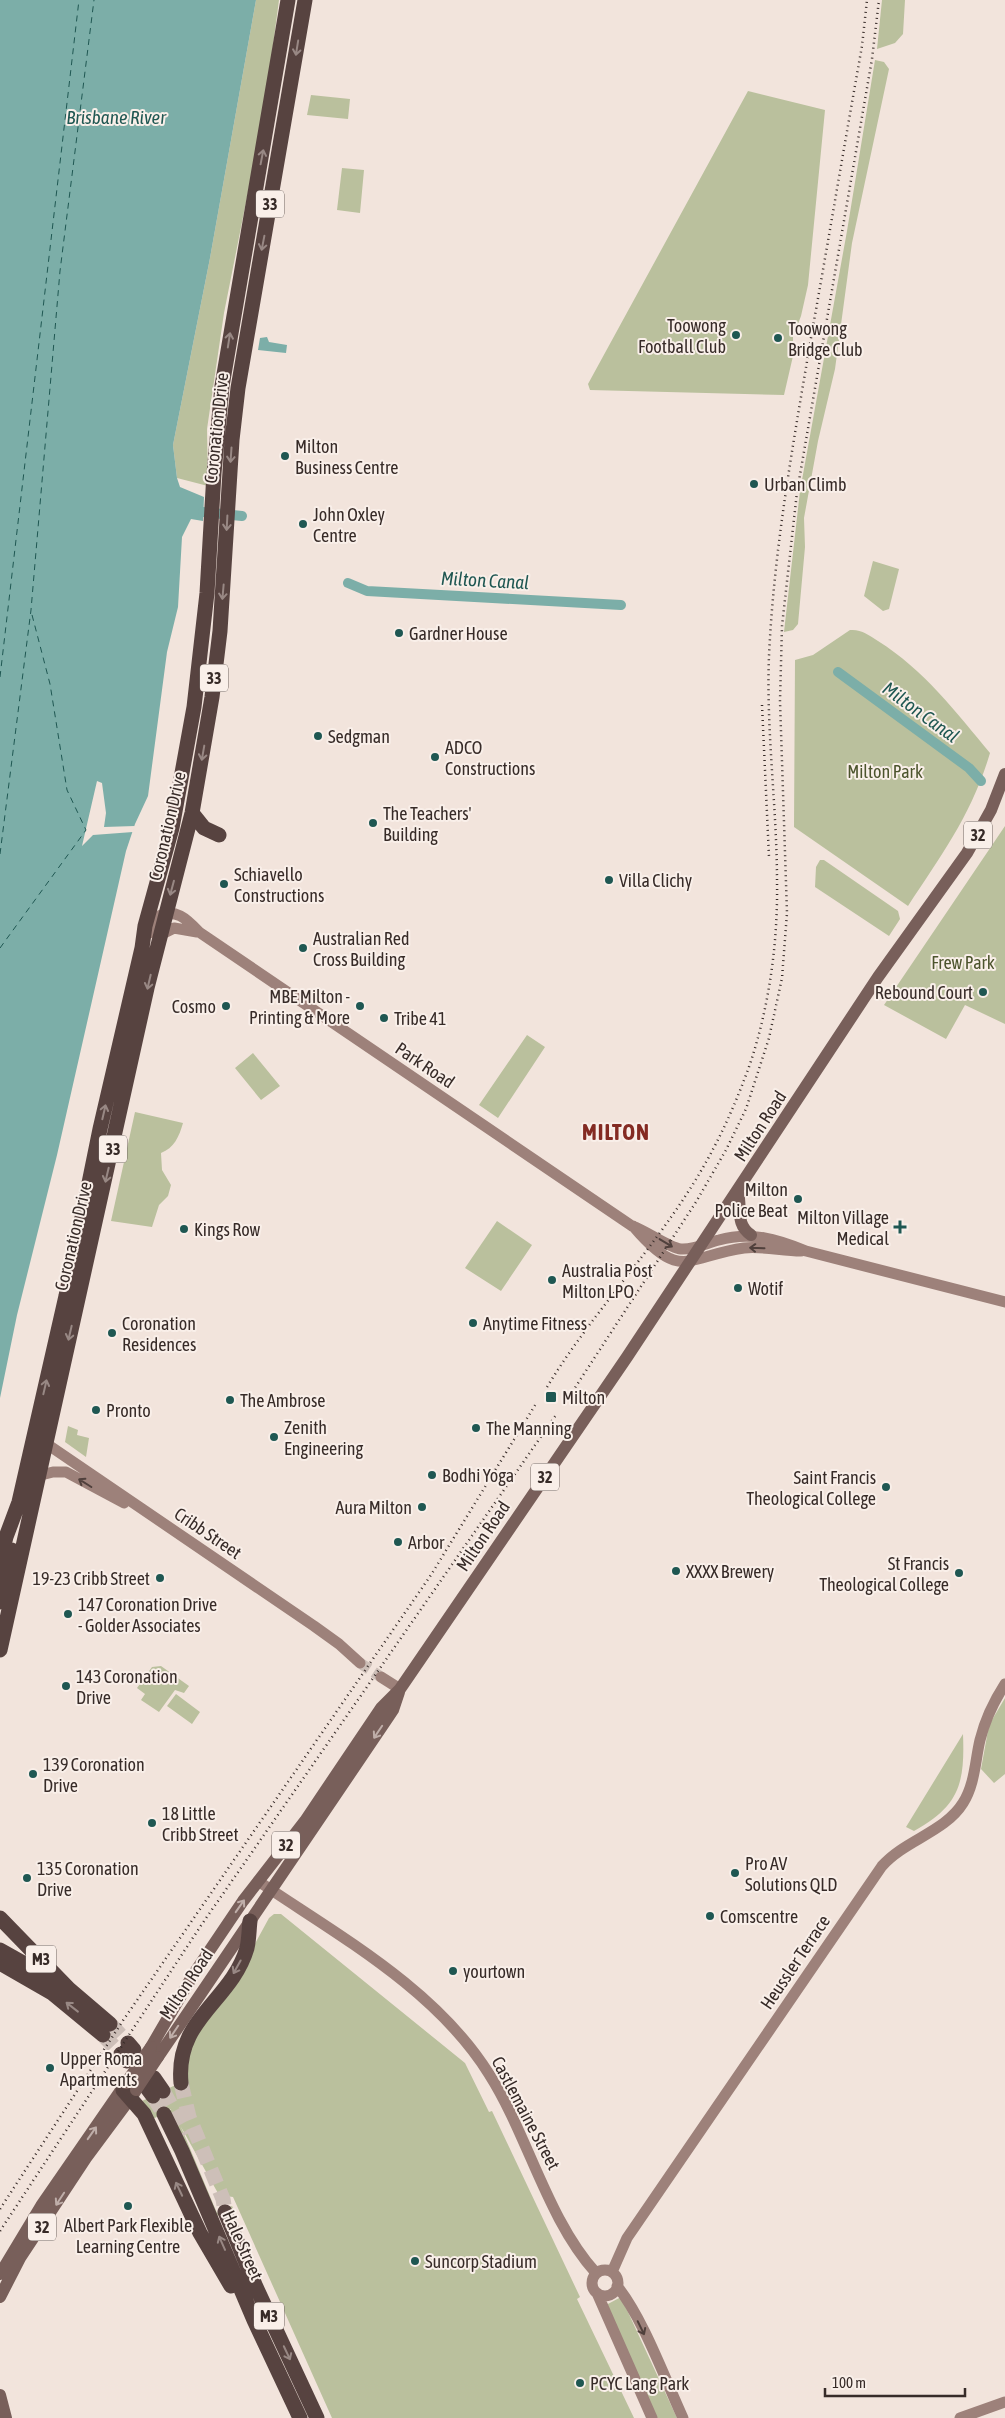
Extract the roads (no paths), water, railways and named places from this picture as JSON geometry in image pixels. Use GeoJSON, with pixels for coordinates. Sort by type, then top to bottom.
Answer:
{"type":"FeatureCollection","features":[{"type":"Feature","properties":{"kind":"highway","name":"Coronation Drive"},"geometry":{"type":"LineString","coordinates":[[0,1650],[37,1476],[39,1439],[102,1120],[146,926],[172,828],[187,751],[207,593],[222,386],[288,0]]}},
{"type":"Feature","properties":{"kind":"highway","name":"Coronation Drive"},"geometry":{"type":"LineString","coordinates":[[0,1561],[6,1537],[39,1439],[165,913],[192,813],[213,688],[222,605],[238,383],[305,0]]}},
{"type":"Feature","properties":{"kind":"highway"},"geometry":{"type":"LineString","coordinates":[[192,813],[204,828],[219,835]]}},
{"type":"Feature","properties":{"kind":"highway"},"geometry":{"type":"LineString","coordinates":[[0,1602],[15,1536],[19,1502]]}},
{"type":"Feature","properties":{"kind":"highway","name":"M3"},"geometry":{"type":"LineString","coordinates":[[0,1918],[70,1989],[106,2030],[38,1984],[23,1983],[0,1973]]}},
{"type":"Feature","properties":{"kind":"highway"},"geometry":{"type":"LineString","coordinates":[[181,2083],[180,2068],[184,2044],[194,2026],[240,1964],[247,1947],[250,1921]]}},
{"type":"Feature","properties":{"kind":"highway"},"geometry":{"type":"LineString","coordinates":[[12,1931],[53,1958]]}},
{"type":"Feature","properties":{"kind":"highway"},"geometry":{"type":"LineString","coordinates":[[0,1950],[70,1989]]}},
{"type":"Feature","properties":{"kind":"highway"},"geometry":{"type":"LineString","coordinates":[[0,1963],[38,1984]]}},
{"type":"Feature","properties":{"kind":"highway"},"geometry":{"type":"LineString","coordinates":[[142,2089],[148,2121],[200,2233],[205,2250]]}},
{"type":"Feature","properties":{"kind":"highway","name":"Hale Street"},"geometry":{"type":"LineString","coordinates":[[164,2114],[182,2151],[254,2320],[300,2418]]}},
{"type":"Feature","properties":{"kind":"highway","name":"Hale Street"},"geometry":{"type":"LineString","coordinates":[[225,2212],[256,2287],[317,2418]]}},
{"type":"Feature","properties":{"kind":"highway"},"geometry":{"type":"LineString","coordinates":[[200,2233],[240,2303],[254,2320]]}},
{"type":"Feature","properties":{"kind":"main road","name":"Milton Road"},"geometry":{"type":"LineString","coordinates":[[0,2298],[16,2263],[86,2158],[142,2089],[154,2052],[193,1975],[258,1881],[309,1815],[381,1708],[400,1689],[690,1263],[878,978],[967,853],[987,818],[1005,774]]}},
{"type":"Feature","properties":{"kind":"main road"},"geometry":{"type":"LineString","coordinates":[[738,1192],[741,1203],[740,1222],[745,1231],[751,1235]]}},
{"type":"Feature","properties":{"kind":"main road","name":"Milton Road"},"geometry":{"type":"LineString","coordinates":[[154,2052],[250,1921],[390,1714],[400,1689]]}},
{"type":"Feature","properties":{"kind":"main road","name":"Milton Road"},"geometry":{"type":"LineString","coordinates":[[0,2274],[41,2206],[142,2089]]}},
{"type":"Feature","properties":{"kind":"main road"},"geometry":{"type":"LineString","coordinates":[[0,2395],[6,2418]]}},
{"type":"Feature","properties":{"kind":"street"},"geometry":{"type":"LineString","coordinates":[[142,948],[155,919],[165,913]]}},
{"type":"Feature","properties":{"kind":"street","name":"Park Road"},"geometry":{"type":"LineString","coordinates":[[165,913],[177,913],[199,932],[632,1226],[643,1239],[666,1257],[678,1262],[690,1263]]}},
{"type":"Feature","properties":{"kind":"street","name":"Park Road"},"geometry":{"type":"LineString","coordinates":[[160,935],[174,928],[199,932]]}},
{"type":"Feature","properties":{"kind":"street","name":"Park Road"},"geometry":{"type":"LineString","coordinates":[[632,1226],[647,1231],[676,1248],[687,1249],[726,1238],[751,1235],[786,1242],[806,1251]]}},
{"type":"Feature","properties":{"kind":"street"},"geometry":{"type":"LineString","coordinates":[[690,1263],[750,1248],[806,1251],[1005,1302]]}},
{"type":"Feature","properties":{"kind":"street","name":"Cribb Street"},"geometry":{"type":"LineString","coordinates":[[39,1439],[314,1626],[360,1663]]}},
{"type":"Feature","properties":{"kind":"street"},"geometry":{"type":"LineString","coordinates":[[37,1476],[53,1472],[66,1472],[108,1496],[144,1512]]}},
{"type":"Feature","properties":{"kind":"street"},"geometry":{"type":"LineString","coordinates":[[381,1677],[400,1689]]}},
{"type":"Feature","properties":{"kind":"street","name":"Heussler Terrace"},"geometry":{"type":"LineString","coordinates":[[612,2272],[627,2238],[882,1866],[896,1852],[947,1820],[963,1802],[972,1782],[980,1741],[988,1715],[1005,1684]]}},
{"type":"Feature","properties":{"kind":"street","name":"Castlemaine Street"},"geometry":{"type":"LineString","coordinates":[[258,1881],[403,1982],[424,1998],[454,2029],[496,2086],[568,2233],[596,2273]]}},
{"type":"Feature","properties":{"kind":"street"},"geometry":{"type":"LineString","coordinates":[[652,2418],[592,2281],[596,2273],[604,2270],[612,2272],[617,2278],[617,2286],[641,2327],[683,2418]]}},
{"type":"Feature","properties":{"kind":"street"},"geometry":{"type":"LineString","coordinates":[[597,2293],[609,2295],[617,2286]]}},
{"type":"Feature","properties":{"kind":"street"},"geometry":{"type":"LineString","coordinates":[[960,2418],[1005,2402]]}},
{"type":"Feature","properties":{"kind":"water","name":"Brisbane River"},"geometry":{"type":"Polygon","coordinates":[[[0,0],[256,0],[210,258],[173,445],[180,487],[204,497],[203,521],[191,519],[182,537],[178,607],[167,652],[148,796],[135,824],[126,851],[57,1155],[17,1315],[0,1398],[0,0]]]}},
{"type":"Feature","properties":{"kind":"water"},"geometry":{"type":"Polygon","coordinates":[[[267,337],[269,342],[287,345],[286,353],[258,350],[260,338],[267,337]]]}},
{"type":"Feature","properties":{"kind":"waterway","name":"Milton Canal"},"geometry":{"type":"LineString","coordinates":[[203,512],[242,516]]}},
{"type":"Feature","properties":{"kind":"waterway","name":"Milton Canal"},"geometry":{"type":"LineString","coordinates":[[348,583],[367,591],[621,605]]}},
{"type":"Feature","properties":{"kind":"waterway","name":"Milton Canal"},"geometry":{"type":"LineString","coordinates":[[838,672],[969,768],[981,781]]}},
{"type":"Feature","properties":{"kind":"tunnel"},"geometry":{"type":"LineString","coordinates":[[360,1663],[381,1677]]}},
{"type":"Feature","properties":{"kind":"tunnel"},"geometry":{"type":"LineString","coordinates":[[110,2024],[128,2043]]}},
{"type":"Feature","properties":{"kind":"tunnel"},"geometry":{"type":"LineString","coordinates":[[103,2035],[121,2054]]}},
{"type":"Feature","properties":{"kind":"tunnel"},"geometry":{"type":"LineString","coordinates":[[181,2083],[189,2117],[223,2199],[225,2212]]}},
{"type":"Feature","properties":{"kind":"tunnel"},"geometry":{"type":"LineString","coordinates":[[163,2091],[187,2134]]}},
{"type":"Feature","properties":{"kind":"tunnel"},"geometry":{"type":"LineString","coordinates":[[153,2096],[164,2114]]}},
{"type":"Feature","properties":{"kind":"railway"},"geometry":{"type":"LineString","coordinates":[[547,1387],[581,1337],[654,1241],[697,1177],[723,1130],[757,1042],[771,974],[777,905],[777,854],[768,684],[775,574],[792,453],[862,46],[867,0]]}},
{"type":"Feature","properties":{"kind":"railway"},"geometry":{"type":"LineString","coordinates":[[567,1400],[696,1202],[726,1150],[746,1109],[769,1038],[782,978],[787,913],[780,701],[782,626],[797,492],[872,59],[879,0]]}},
{"type":"Feature","properties":{"kind":"railway"},"geometry":{"type":"LineString","coordinates":[[762,705],[769,857]]}},
{"type":"Feature","properties":{"kind":"railway"},"geometry":{"type":"LineString","coordinates":[[0,2209],[124,2019],[431,1575],[537,1402]]}},
{"type":"Feature","properties":{"kind":"railway"},"geometry":{"type":"LineString","coordinates":[[0,2231],[202,1924],[556,1415]]}},
{"type":"Feature","properties":{"kind":"place","name":"Toowong Football Club"},"geometry":{"type":"Point","coordinates":[736,335]}},
{"type":"Feature","properties":{"kind":"place","name":"Toowong Bridge Club"},"geometry":{"type":"Point","coordinates":[778,338]}},
{"type":"Feature","properties":{"kind":"place","name":"Milton Business Centre"},"geometry":{"type":"Point","coordinates":[285,456]}},
{"type":"Feature","properties":{"kind":"place","name":"Urban Climb"},"geometry":{"type":"Point","coordinates":[754,484]}},
{"type":"Feature","properties":{"kind":"place","name":"John Oxley Centre"},"geometry":{"type":"Point","coordinates":[303,524]}},
{"type":"Feature","properties":{"kind":"place","name":"Gardner House"},"geometry":{"type":"Point","coordinates":[399,633]}},
{"type":"Feature","properties":{"kind":"place","name":"Sedgman"},"geometry":{"type":"Point","coordinates":[318,736]}},
{"type":"Feature","properties":{"kind":"place","name":"ADCO Constructions"},"geometry":{"type":"Point","coordinates":[435,757]}},
{"type":"Feature","properties":{"kind":"place","name":"The Teachers' Building"},"geometry":{"type":"Point","coordinates":[373,823]}},
{"type":"Feature","properties":{"kind":"place","name":"Villa Clichy"},"geometry":{"type":"Point","coordinates":[609,880]}},
{"type":"Feature","properties":{"kind":"place","name":"Schiavello Constructions"},"geometry":{"type":"Point","coordinates":[224,884]}},
{"type":"Feature","properties":{"kind":"place","name":"Australian Red Cross Building"},"geometry":{"type":"Point","coordinates":[303,948]}},
{"type":"Feature","properties":{"kind":"place","name":"Rebound Court"},"geometry":{"type":"Point","coordinates":[983,992]}},
{"type":"Feature","properties":{"kind":"place","name":"Cosmo"},"geometry":{"type":"Point","coordinates":[226,1006]}},
{"type":"Feature","properties":{"kind":"place","name":"MBE Milton - Printing & More"},"geometry":{"type":"Point","coordinates":[360,1006]}},
{"type":"Feature","properties":{"kind":"place","name":"Tribe 41"},"geometry":{"type":"Point","coordinates":[384,1018]}},
{"type":"Feature","properties":{"kind":"place","name":"Milton Police Beat"},"geometry":{"type":"Point","coordinates":[798,1199]}},
{"type":"Feature","properties":{"kind":"place","name":"Milton Village Medical"},"geometry":{"type":"Point","coordinates":[900,1227]}},
{"type":"Feature","properties":{"kind":"place","name":"Kings Row"},"geometry":{"type":"Point","coordinates":[184,1229]}},
{"type":"Feature","properties":{"kind":"place","name":"Australia Post Milton LPO"},"geometry":{"type":"Point","coordinates":[552,1280]}},
{"type":"Feature","properties":{"kind":"place","name":"Wotif"},"geometry":{"type":"Point","coordinates":[738,1288]}},
{"type":"Feature","properties":{"kind":"place","name":"Anytime Fitness"},"geometry":{"type":"Point","coordinates":[473,1323]}},
{"type":"Feature","properties":{"kind":"place","name":"Coronation Residences"},"geometry":{"type":"Point","coordinates":[112,1333]}},
{"type":"Feature","properties":{"kind":"place","name":"Milton"},"geometry":{"type":"Point","coordinates":[551,1397]}},
{"type":"Feature","properties":{"kind":"place","name":"The Ambrose"},"geometry":{"type":"Point","coordinates":[230,1400]}},
{"type":"Feature","properties":{"kind":"place","name":"Pronto"},"geometry":{"type":"Point","coordinates":[96,1410]}},
{"type":"Feature","properties":{"kind":"place","name":"The Manning"},"geometry":{"type":"Point","coordinates":[476,1428]}},
{"type":"Feature","properties":{"kind":"place","name":"Zenith Engineering"},"geometry":{"type":"Point","coordinates":[274,1437]}},
{"type":"Feature","properties":{"kind":"place","name":"Bodhi Yoga"},"geometry":{"type":"Point","coordinates":[432,1475]}},
{"type":"Feature","properties":{"kind":"place","name":"Saint Francis Theological College"},"geometry":{"type":"Point","coordinates":[886,1487]}},
{"type":"Feature","properties":{"kind":"place","name":"Aura Milton"},"geometry":{"type":"Point","coordinates":[422,1507]}},
{"type":"Feature","properties":{"kind":"place","name":"Arbor"},"geometry":{"type":"Point","coordinates":[398,1542]}},
{"type":"Feature","properties":{"kind":"place","name":"XXXX Brewery"},"geometry":{"type":"Point","coordinates":[676,1571]}},
{"type":"Feature","properties":{"kind":"place","name":"St Francis Theological College"},"geometry":{"type":"Point","coordinates":[959,1573]}},
{"type":"Feature","properties":{"kind":"place","name":"19-23 Cribb Street"},"geometry":{"type":"Point","coordinates":[160,1578]}},
{"type":"Feature","properties":{"kind":"place","name":"147 Coronation Drive - Golder Associates"},"geometry":{"type":"Point","coordinates":[68,1614]}},
{"type":"Feature","properties":{"kind":"place","name":"143 Coronation Drive"},"geometry":{"type":"Point","coordinates":[66,1686]}},
{"type":"Feature","properties":{"kind":"place","name":"139 Coronation Drive"},"geometry":{"type":"Point","coordinates":[33,1774]}},
{"type":"Feature","properties":{"kind":"place","name":"18 Little Cribb Street"},"geometry":{"type":"Point","coordinates":[152,1823]}},
{"type":"Feature","properties":{"kind":"place","name":"Pro AV Solutions QLD"},"geometry":{"type":"Point","coordinates":[735,1873]}},
{"type":"Feature","properties":{"kind":"place","name":"135 Coronation Drive"},"geometry":{"type":"Point","coordinates":[27,1878]}},
{"type":"Feature","properties":{"kind":"place","name":"Comscentre"},"geometry":{"type":"Point","coordinates":[710,1916]}},
{"type":"Feature","properties":{"kind":"place","name":"yourtown"},"geometry":{"type":"Point","coordinates":[453,1971]}},
{"type":"Feature","properties":{"kind":"place","name":"Upper Roma Apartments"},"geometry":{"type":"Point","coordinates":[50,2068]}},
{"type":"Feature","properties":{"kind":"place","name":"Albert Park Flexible Learning Centre"},"geometry":{"type":"Point","coordinates":[128,2206]}},
{"type":"Feature","properties":{"kind":"place","name":"Suncorp Stadium"},"geometry":{"type":"Point","coordinates":[415,2261]}},
{"type":"Feature","properties":{"kind":"place","name":"PCYC Lang Park"},"geometry":{"type":"Point","coordinates":[580,2383]}},
{"type":"Feature","properties":{"kind":"district","name":"MILTON"},"geometry":{"type":"Point","coordinates":[616,1132]}},
{"type":"Feature","properties":{"kind":"park label","name":"Milton Park"},"geometry":{"type":"Point","coordinates":[885,771]}},
{"type":"Feature","properties":{"kind":"park label","name":"Frew Park"},"geometry":{"type":"Point","coordinates":[963,962]}}]}
